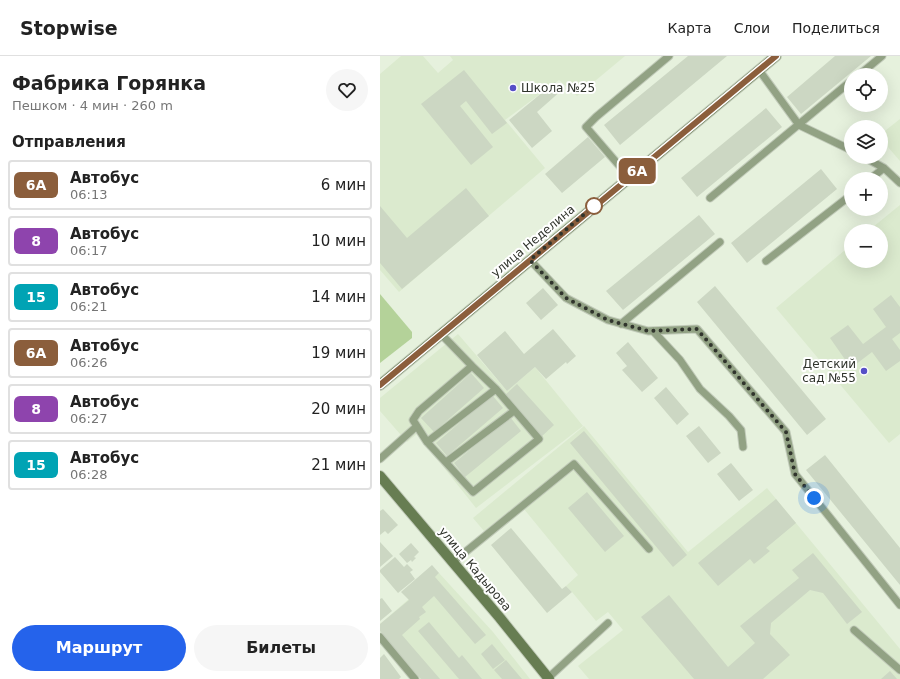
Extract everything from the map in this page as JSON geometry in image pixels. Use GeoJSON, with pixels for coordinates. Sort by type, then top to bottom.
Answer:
{"type":"FeatureCollection","features":[{"type":"Feature","properties":{"kind":"street","name":"улица Неделина"},"geometry":{"type":"LineString","coordinates":[[380,385],[776,56]]}},
{"type":"Feature","properties":{"kind":"street","name":"улица Кадырова"},"geometry":{"type":"LineString","coordinates":[[380,476],[453,562],[548,679]]}},
{"type":"Feature","properties":{"kind":"lane"},"geometry":{"type":"LineString","coordinates":[[629,178],[586,127],[669,56]]}},
{"type":"Feature","properties":{"kind":"lane"},"geometry":{"type":"LineString","coordinates":[[867,68],[882,56]]}},
{"type":"Feature","properties":{"kind":"lane"},"geometry":{"type":"LineString","coordinates":[[759,70],[799,125],[844,147]]}},
{"type":"Feature","properties":{"kind":"lane"},"geometry":{"type":"LineString","coordinates":[[710,198],[844,87]]}},
{"type":"Feature","properties":{"kind":"lane"},"geometry":{"type":"LineString","coordinates":[[877,164],[884,168],[900,182]]}},
{"type":"Feature","properties":{"kind":"lane"},"geometry":{"type":"LineString","coordinates":[[879,172],[884,168]]}},
{"type":"Feature","properties":{"kind":"lane"},"geometry":{"type":"LineString","coordinates":[[766,261],[844,200]]}},
{"type":"Feature","properties":{"kind":"lane"},"geometry":{"type":"LineString","coordinates":[[621,324],[720,242]]}},
{"type":"Feature","properties":{"kind":"lane"},"geometry":{"type":"LineString","coordinates":[[530,260],[566,298],[608,320],[648,331],[697,329],[786,432],[795,474],[900,604]]}},
{"type":"Feature","properties":{"kind":"lane"},"geometry":{"type":"LineString","coordinates":[[653,331],[680,360],[700,389],[729,416],[741,430],[743,447]]}},
{"type":"Feature","properties":{"kind":"lane"},"geometry":{"type":"LineString","coordinates":[[442,335],[496,389],[539,439],[473,492],[427,442],[414,420],[420,411],[472,366]]}},
{"type":"Feature","properties":{"kind":"lane"},"geometry":{"type":"LineString","coordinates":[[427,442],[496,389]]}},
{"type":"Feature","properties":{"kind":"lane"},"geometry":{"type":"LineString","coordinates":[[446,462],[514,410]]}},
{"type":"Feature","properties":{"kind":"lane"},"geometry":{"type":"LineString","coordinates":[[380,460],[417,426]]}},
{"type":"Feature","properties":{"kind":"lane"},"geometry":{"type":"LineString","coordinates":[[453,562],[574,464],[649,549]]}},
{"type":"Feature","properties":{"kind":"lane"},"geometry":{"type":"LineString","coordinates":[[548,679],[608,623]]}},
{"type":"Feature","properties":{"kind":"lane"},"geometry":{"type":"LineString","coordinates":[[854,630],[900,670]]}},
{"type":"Feature","properties":{"kind":"lane"},"geometry":{"type":"LineString","coordinates":[[380,638],[415,679]]}},
{"type":"Feature","properties":{"kind":"shaded area"},"geometry":{"type":"Polygon","coordinates":[[[401,56],[423,56],[438,73],[453,60],[450,56],[625,56],[577,96],[559,80],[505,120],[545,168],[399,292],[380,270],[380,74],[401,56]]]}},
{"type":"Feature","properties":{"kind":"shaded area"},"geometry":{"type":"Polygon","coordinates":[[[900,119],[900,161],[888,147],[888,128],[900,119]]]}},
{"type":"Feature","properties":{"kind":"shaded area","name":"Детский сад №55"},"geometry":{"type":"Polygon","coordinates":[[[900,205],[900,434],[889,443],[776,308],[844,251],[844,268],[888,268],[888,224],[877,224],[900,205]]]}},
{"type":"Feature","properties":{"kind":"shaded area"},"geometry":{"type":"Polygon","coordinates":[[[458,334],[507,391],[535,367],[583,426],[476,508],[417,434],[407,442],[380,411],[380,398],[458,334]]]}},
{"type":"Feature","properties":{"kind":"shaded area"},"geometry":{"type":"Polygon","coordinates":[[[584,426],[688,552],[767,488],[900,649],[900,679],[589,679],[578,666],[623,630],[608,612],[596,621],[566,586],[578,575],[519,503],[484,531],[473,518],[584,426]]]}},
{"type":"Feature","properties":{"kind":"shaded area"},"geometry":{"type":"Polygon","coordinates":[[[439,573],[493,632],[530,679],[420,679],[380,631],[380,624],[439,573]]]}},
{"type":"Feature","properties":{"kind":"green space"},"geometry":{"type":"Polygon","coordinates":[[[380,294],[412,332],[412,338],[380,363],[380,294]]]}},
{"type":"Feature","properties":{"kind":"building"},"geometry":{"type":"Polygon","coordinates":[[[688,56],[727,56],[620,145],[604,125],[688,56]]]}},
{"type":"Feature","properties":{"kind":"building"},"geometry":{"type":"Polygon","coordinates":[[[835,56],[871,56],[857,68],[844,68],[844,78],[801,114],[787,97],[835,56]]]}},
{"type":"Feature","properties":{"kind":"building"},"geometry":{"type":"Polygon","coordinates":[[[464,70],[507,123],[492,134],[466,101],[460,106],[493,147],[471,165],[421,104],[464,70]]]}},
{"type":"Feature","properties":{"kind":"building"},"geometry":{"type":"Polygon","coordinates":[[[555,82],[562,90],[537,112],[552,131],[532,148],[509,120],[555,82]]]}},
{"type":"Feature","properties":{"kind":"building"},"geometry":{"type":"Polygon","coordinates":[[[766,108],[782,127],[697,197],[681,178],[766,108]]]}},
{"type":"Feature","properties":{"kind":"building"},"geometry":{"type":"Polygon","coordinates":[[[588,137],[605,157],[562,193],[545,174],[588,137]]]}},
{"type":"Feature","properties":{"kind":"building"},"geometry":{"type":"Polygon","coordinates":[[[821,169],[837,189],[747,263],[731,243],[821,169]]]}},
{"type":"Feature","properties":{"kind":"building"},"geometry":{"type":"Polygon","coordinates":[[[466,188],[489,216],[402,289],[380,263],[380,206],[407,238],[466,188]]]}},
{"type":"Feature","properties":{"kind":"building"},"geometry":{"type":"Polygon","coordinates":[[[699,215],[715,234],[623,310],[606,291],[699,215]]]}},
{"type":"Feature","properties":{"kind":"building"},"geometry":{"type":"Polygon","coordinates":[[[715,286],[826,419],[807,435],[697,302],[715,286]]]}},
{"type":"Feature","properties":{"kind":"building"},"geometry":{"type":"Polygon","coordinates":[[[543,288],[558,305],[541,320],[526,303],[543,288]]]}},
{"type":"Feature","properties":{"kind":"building"},"geometry":{"type":"Polygon","coordinates":[[[891,295],[900,307],[900,333],[892,339],[900,350],[900,361],[886,371],[872,352],[851,368],[830,338],[848,325],[863,344],[886,327],[873,309],[891,295]]]}},
{"type":"Feature","properties":{"kind":"building"},"geometry":{"type":"Polygon","coordinates":[[[553,329],[576,356],[567,364],[566,362],[546,379],[535,367],[507,391],[477,355],[505,331],[524,354],[553,329]]]}},
{"type":"Feature","properties":{"kind":"building"},"geometry":{"type":"Polygon","coordinates":[[[628,342],[658,378],[642,392],[622,370],[627,366],[616,353],[628,342]]]}},
{"type":"Feature","properties":{"kind":"building"},"geometry":{"type":"Polygon","coordinates":[[[471,373],[484,388],[434,432],[421,418],[471,373]]]}},
{"type":"Feature","properties":{"kind":"building"},"geometry":{"type":"Polygon","coordinates":[[[517,384],[554,425],[541,437],[505,395],[517,384]]]}},
{"type":"Feature","properties":{"kind":"building"},"geometry":{"type":"Polygon","coordinates":[[[666,387],[689,414],[677,425],[654,398],[666,387]]]}},
{"type":"Feature","properties":{"kind":"building"},"geometry":{"type":"Polygon","coordinates":[[[492,395],[503,408],[447,456],[436,443],[492,395]]]}},
{"type":"Feature","properties":{"kind":"building"},"geometry":{"type":"Polygon","coordinates":[[[510,417],[521,431],[465,477],[454,463],[510,417]]]}},
{"type":"Feature","properties":{"kind":"building"},"geometry":{"type":"Polygon","coordinates":[[[699,426],[721,453],[708,463],[686,436],[699,426]]]}},
{"type":"Feature","properties":{"kind":"building"},"geometry":{"type":"Polygon","coordinates":[[[584,431],[687,555],[673,567],[570,443],[584,431]]]}},
{"type":"Feature","properties":{"kind":"building"},"geometry":{"type":"Polygon","coordinates":[[[825,455],[900,548],[900,585],[806,470],[825,455]]]}},
{"type":"Feature","properties":{"kind":"building"},"geometry":{"type":"Polygon","coordinates":[[[731,463],[753,490],[739,501],[717,474],[731,463]]]}},
{"type":"Feature","properties":{"kind":"building"},"geometry":{"type":"Polygon","coordinates":[[[587,492],[624,536],[605,552],[568,508],[587,492]]]}},
{"type":"Feature","properties":{"kind":"building"},"geometry":{"type":"Polygon","coordinates":[[[776,499],[796,523],[766,548],[770,551],[754,564],[750,559],[718,586],[698,563],[776,499]]]}},
{"type":"Feature","properties":{"kind":"building"},"geometry":{"type":"Polygon","coordinates":[[[383,509],[398,525],[388,534],[385,531],[380,535],[380,511],[383,509]]]}},
{"type":"Feature","properties":{"kind":"building"},"geometry":{"type":"Polygon","coordinates":[[[511,528],[562,589],[566,586],[572,592],[547,613],[491,545],[511,528]]]}},
{"type":"Feature","properties":{"kind":"building"},"geometry":{"type":"Polygon","coordinates":[[[380,542],[393,556],[380,567],[380,542]]]}},
{"type":"Feature","properties":{"kind":"building"},"geometry":{"type":"Polygon","coordinates":[[[411,543],[419,552],[414,557],[416,558],[412,562],[411,560],[407,563],[399,554],[411,543]]]}},
{"type":"Feature","properties":{"kind":"building"},"geometry":{"type":"Polygon","coordinates":[[[813,553],[862,612],[847,624],[823,593],[810,590],[771,623],[770,634],[790,655],[763,679],[694,679],[641,617],[669,595],[728,667],[755,643],[740,626],[799,578],[792,570],[813,553]]]}},
{"type":"Feature","properties":{"kind":"building"},"geometry":{"type":"Polygon","coordinates":[[[395,557],[404,567],[407,564],[413,570],[410,572],[415,579],[398,593],[380,572],[380,570],[395,557]]]}},
{"type":"Feature","properties":{"kind":"building"},"geometry":{"type":"Polygon","coordinates":[[[432,565],[439,573],[435,577],[486,635],[475,644],[434,596],[422,607],[426,612],[419,617],[420,619],[402,635],[440,679],[421,679],[380,631],[380,624],[409,600],[401,592],[432,565]]]}},
{"type":"Feature","properties":{"kind":"building"},"geometry":{"type":"Polygon","coordinates":[[[382,598],[392,611],[380,621],[380,599],[382,598]]]}},
{"type":"Feature","properties":{"kind":"building"},"geometry":{"type":"Polygon","coordinates":[[[429,622],[459,658],[462,655],[482,679],[459,679],[418,631],[429,622]]]}},
{"type":"Feature","properties":{"kind":"building"},"geometry":{"type":"Polygon","coordinates":[[[492,644],[505,660],[493,669],[481,654],[492,644]]]}},
{"type":"Feature","properties":{"kind":"building"},"geometry":{"type":"Polygon","coordinates":[[[384,654],[401,677],[399,679],[380,679],[380,658],[384,654]]]}},
{"type":"Feature","properties":{"kind":"building"},"geometry":{"type":"Polygon","coordinates":[[[506,660],[522,679],[502,679],[494,670],[506,660]]]}},
{"type":"Feature","properties":{"kind":"building"},"geometry":{"type":"Polygon","coordinates":[[[890,671],[897,679],[881,679],[890,671]]]}},
{"type":"Feature","properties":{"kind":"bus line","name":"6А"},"geometry":{"type":"LineString","coordinates":[[380,385],[776,56]]}},
{"type":"Feature","properties":{"kind":"place","name":"Школа №25"},"geometry":{"type":"Point","coordinates":[513,88]}},
{"type":"Feature","properties":{"kind":"place","name":"Детский сад №55"},"geometry":{"type":"Point","coordinates":[864,371]}},
{"type":"Feature","properties":{"kind":"route"},"geometry":{"type":"LineString","coordinates":[[594,206],[530,260],[566,298],[608,320],[648,331],[697,329],[786,432],[795,474],[814,498]]}}]}
